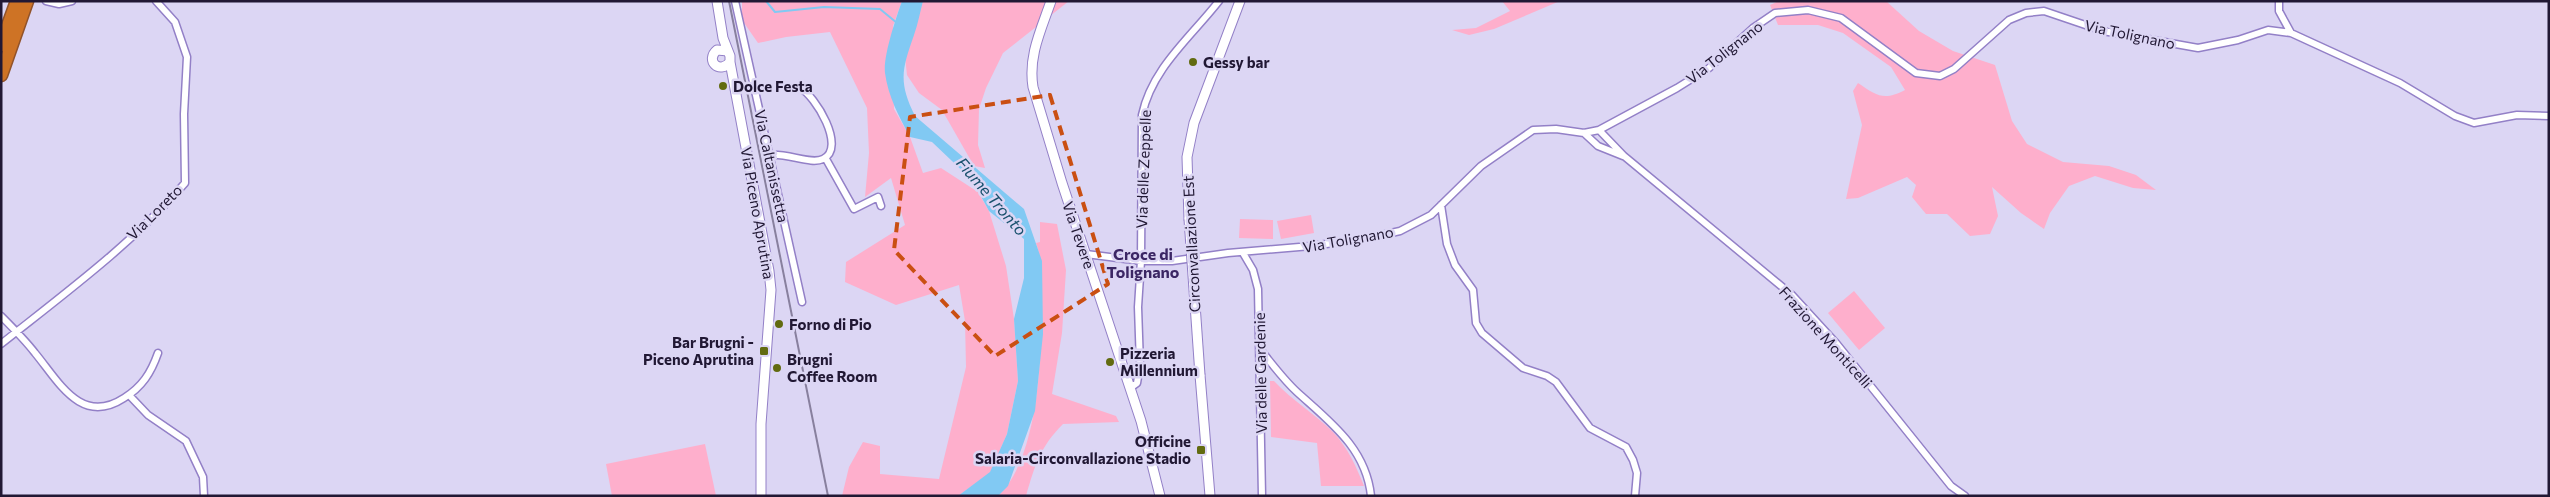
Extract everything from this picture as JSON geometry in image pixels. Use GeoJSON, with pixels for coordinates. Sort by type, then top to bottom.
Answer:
{"type":"FeatureCollection","features":[{"type":"Feature","properties":{"kind":"highway"},"geometry":{"type":"LineString","coordinates":[[1,45],[17,1]]}},
{"type":"Feature","properties":{"kind":"highway"},"geometry":{"type":"LineString","coordinates":[[1,75],[27,1]]}},
{"type":"Feature","properties":{"kind":"main road","name":"Via Tevere"},"geometry":{"type":"LineString","coordinates":[[1051,1],[1033,51],[1031,74],[1062,183],[1149,447],[1160,496]]}},
{"type":"Feature","properties":{"kind":"main road","name":"Circonvallazione Est"},"geometry":{"type":"LineString","coordinates":[[1210,496],[1189,218],[1187,157],[1194,123],[1240,1]]}},
{"type":"Feature","properties":{"kind":"main road"},"geometry":{"type":"LineString","coordinates":[[717,5],[724,50],[730,56],[727,65],[718,67],[712,61],[714,52],[724,50]]}},
{"type":"Feature","properties":{"kind":"main road","name":"Via Piceno Aprutina"},"geometry":{"type":"LineString","coordinates":[[727,65],[732,76],[739,110],[762,229],[771,290],[761,424],[761,496]]}},
{"type":"Feature","properties":{"kind":"street"},"geometry":{"type":"LineString","coordinates":[[46,1],[59,4],[72,1]]}},
{"type":"Feature","properties":{"kind":"street","name":"Via Loreto"},"geometry":{"type":"LineString","coordinates":[[1,344],[115,250],[168,202],[185,183],[184,114],[187,57],[175,22],[156,1]]}},
{"type":"Feature","properties":{"kind":"street","name":"Via delle Zeppelle"},"geometry":{"type":"LineString","coordinates":[[1130,388],[1137,383],[1139,376],[1140,168],[1142,115],[1145,101],[1159,73],[1220,1]]}},
{"type":"Feature","properties":{"kind":"street"},"geometry":{"type":"LineString","coordinates":[[2279,1],[2278,11],[2291,33]]}},
{"type":"Feature","properties":{"kind":"street","name":"Via Caltanissetta"},"geometry":{"type":"LineString","coordinates":[[735,3],[802,302]]}},
{"type":"Feature","properties":{"kind":"street","name":"Via Tolignano"},"geometry":{"type":"LineString","coordinates":[[1086,254],[1141,261],[1172,261],[1228,253],[1243,254],[1364,239],[1400,231],[1431,216],[1481,166],[1533,130],[1556,129],[1584,133],[1599,130],[1677,88],[1709,68],[1753,28],[1775,13],[1808,10],[1841,18],[1916,73],[1940,76],[1954,69],[2010,20],[2026,13],[2044,11],[2103,31],[2198,48],[2238,40],[2268,30],[2291,33],[2400,83],[2455,116],[2474,123],[2517,115],[2549,116]]}},
{"type":"Feature","properties":{"kind":"street"},"geometry":{"type":"LineString","coordinates":[[770,156],[780,154],[817,162],[826,158],[830,152],[832,143],[830,131],[808,92],[800,88]]}},
{"type":"Feature","properties":{"kind":"street","name":"Frazione Monticelli"},"geometry":{"type":"LineString","coordinates":[[1599,130],[1624,156],[1792,295],[1848,357],[1951,486],[1965,496]]}},
{"type":"Feature","properties":{"kind":"street","name":"Frazione Monticelli"},"geometry":{"type":"LineString","coordinates":[[1584,133],[1598,146],[1624,156]]}},
{"type":"Feature","properties":{"kind":"street"},"geometry":{"type":"LineString","coordinates":[[826,158],[854,209],[878,197],[881,206]]}},
{"type":"Feature","properties":{"kind":"street"},"geometry":{"type":"LineString","coordinates":[[1441,205],[1447,244],[1455,265],[1473,290],[1476,322],[1482,333],[1523,368],[1547,376],[1556,382],[1590,428],[1626,447],[1637,473],[1635,496]]}},
{"type":"Feature","properties":{"kind":"street","name":"Via delle Gardenie"},"geometry":{"type":"LineString","coordinates":[[1243,254],[1253,270],[1258,289],[1262,496]]}},
{"type":"Feature","properties":{"kind":"street"},"geometry":{"type":"LineString","coordinates":[[1,316],[34,352],[62,388],[83,403],[99,408],[108,407],[129,395],[149,375],[158,354]]}},
{"type":"Feature","properties":{"kind":"street"},"geometry":{"type":"LineString","coordinates":[[1260,349],[1284,379],[1335,425],[1349,442],[1365,471],[1371,496]]}},
{"type":"Feature","properties":{"kind":"street"},"geometry":{"type":"LineString","coordinates":[[129,395],[148,415],[186,441],[203,477],[204,496]]}},
{"type":"Feature","properties":{"kind":"highlighted area"},"geometry":{"type":"Polygon","coordinates":[[[1050,95],[1108,284],[995,356],[894,250],[910,117],[1050,95]]]}},
{"type":"Feature","properties":{"kind":"shaded area"},"geometry":{"type":"Polygon","coordinates":[[[742,1],[902,1],[893,26],[894,109],[910,137],[923,173],[941,168],[978,192],[989,211],[1006,266],[1014,319],[1018,381],[1007,434],[990,473],[958,496],[842,496],[849,467],[863,442],[880,446],[880,474],[939,479],[966,367],[965,321],[959,285],[896,305],[845,282],[846,262],[905,225],[891,178],[865,197],[869,153],[867,108],[830,32],[786,37],[758,43],[742,20],[742,1]]]}},
{"type":"Feature","properties":{"kind":"shaded area"},"geometry":{"type":"Polygon","coordinates":[[[923,1],[1069,1],[1003,53],[986,88],[979,109],[978,145],[985,168],[974,166],[942,110],[919,93],[907,75],[905,57],[923,1]]]}},
{"type":"Feature","properties":{"kind":"shaded area"},"geometry":{"type":"Polygon","coordinates":[[[1502,1],[1560,1],[1494,29],[1469,35],[1452,30],[1476,28],[1510,11],[1502,1]]]}},
{"type":"Feature","properties":{"kind":"shaded area"},"geometry":{"type":"Polygon","coordinates":[[[1779,1],[1886,1],[1919,31],[1953,51],[1995,65],[2012,121],[2027,144],[2063,162],[2109,166],[2136,175],[2156,190],[2133,188],[2095,176],[2069,186],[2050,213],[2044,229],[2021,213],[1992,187],[1998,216],[1990,234],[1970,236],[1947,214],[1926,214],[1912,197],[1916,185],[1907,177],[1858,198],[1846,199],[1862,125],[1853,91],[1858,83],[1876,94],[1886,96],[1905,90],[1891,67],[1843,33],[1818,25],[1778,25],[1770,5],[1779,1]]]}},
{"type":"Feature","properties":{"kind":"shaded area"},"geometry":{"type":"Polygon","coordinates":[[[1311,215],[1314,233],[1281,239],[1277,221],[1311,215]]]}},
{"type":"Feature","properties":{"kind":"shaded area"},"geometry":{"type":"Polygon","coordinates":[[[1240,219],[1273,220],[1273,239],[1239,238],[1240,219]]]}},
{"type":"Feature","properties":{"kind":"shaded area"},"geometry":{"type":"Polygon","coordinates":[[[1040,222],[1057,224],[1066,270],[1062,333],[1052,394],[1116,416],[1119,422],[1063,424],[1055,432],[1039,457],[1026,496],[998,496],[1012,478],[1023,456],[1036,402],[1041,345],[1041,270],[1036,243],[1040,242],[1040,222]]]}},
{"type":"Feature","properties":{"kind":"shaded area"},"geometry":{"type":"Polygon","coordinates":[[[1854,291],[1885,328],[1859,350],[1828,313],[1854,291]]]}},
{"type":"Feature","properties":{"kind":"shaded area"},"geometry":{"type":"Polygon","coordinates":[[[1270,381],[1274,381],[1333,432],[1343,444],[1364,486],[1321,486],[1317,443],[1271,437],[1270,381]]]}},
{"type":"Feature","properties":{"kind":"shaded area"},"geometry":{"type":"Polygon","coordinates":[[[705,444],[716,496],[612,496],[606,464],[705,444]]]}},
{"type":"Feature","properties":{"kind":"water","name":"Fiume Tronto"},"geometry":{"type":"Polygon","coordinates":[[[902,1],[923,1],[907,57],[904,76],[906,94],[915,116],[1024,209],[1042,261],[1043,334],[1035,411],[1008,486],[998,496],[958,496],[990,472],[1007,434],[1018,381],[1014,319],[1024,278],[1024,239],[989,211],[972,180],[932,142],[910,137],[902,122],[889,90],[885,66],[890,37],[902,1]]]}},
{"type":"Feature","properties":{"kind":"waterway"},"geometry":{"type":"LineString","coordinates":[[766,1],[775,12],[824,7],[880,9],[897,23]]}},
{"type":"Feature","properties":{"kind":"railway"},"geometry":{"type":"LineString","coordinates":[[729,1],[828,496]]}},
{"type":"Feature","properties":{"kind":"place","name":"Gessy bar"},"geometry":{"type":"Point","coordinates":[1193,62]}},
{"type":"Feature","properties":{"kind":"place","name":"Dolce Festa"},"geometry":{"type":"Point","coordinates":[723,86]}},
{"type":"Feature","properties":{"kind":"place","name":"Forno di Pio"},"geometry":{"type":"Point","coordinates":[779,324]}},
{"type":"Feature","properties":{"kind":"place","name":"Bar Brugni - Piceno Aprutina"},"geometry":{"type":"Point","coordinates":[764,351]}},
{"type":"Feature","properties":{"kind":"place","name":"Pizzeria Millennium"},"geometry":{"type":"Point","coordinates":[1110,362]}},
{"type":"Feature","properties":{"kind":"place","name":"Brugni Coffee Room"},"geometry":{"type":"Point","coordinates":[777,368]}},
{"type":"Feature","properties":{"kind":"place","name":"Officine Salaria-Circonvallazione Stadio"},"geometry":{"type":"Point","coordinates":[1201,450]}},
{"type":"Feature","properties":{"kind":"district","name":"Croce di Tolignano"},"geometry":{"type":"Point","coordinates":[1143,262]}}]}
